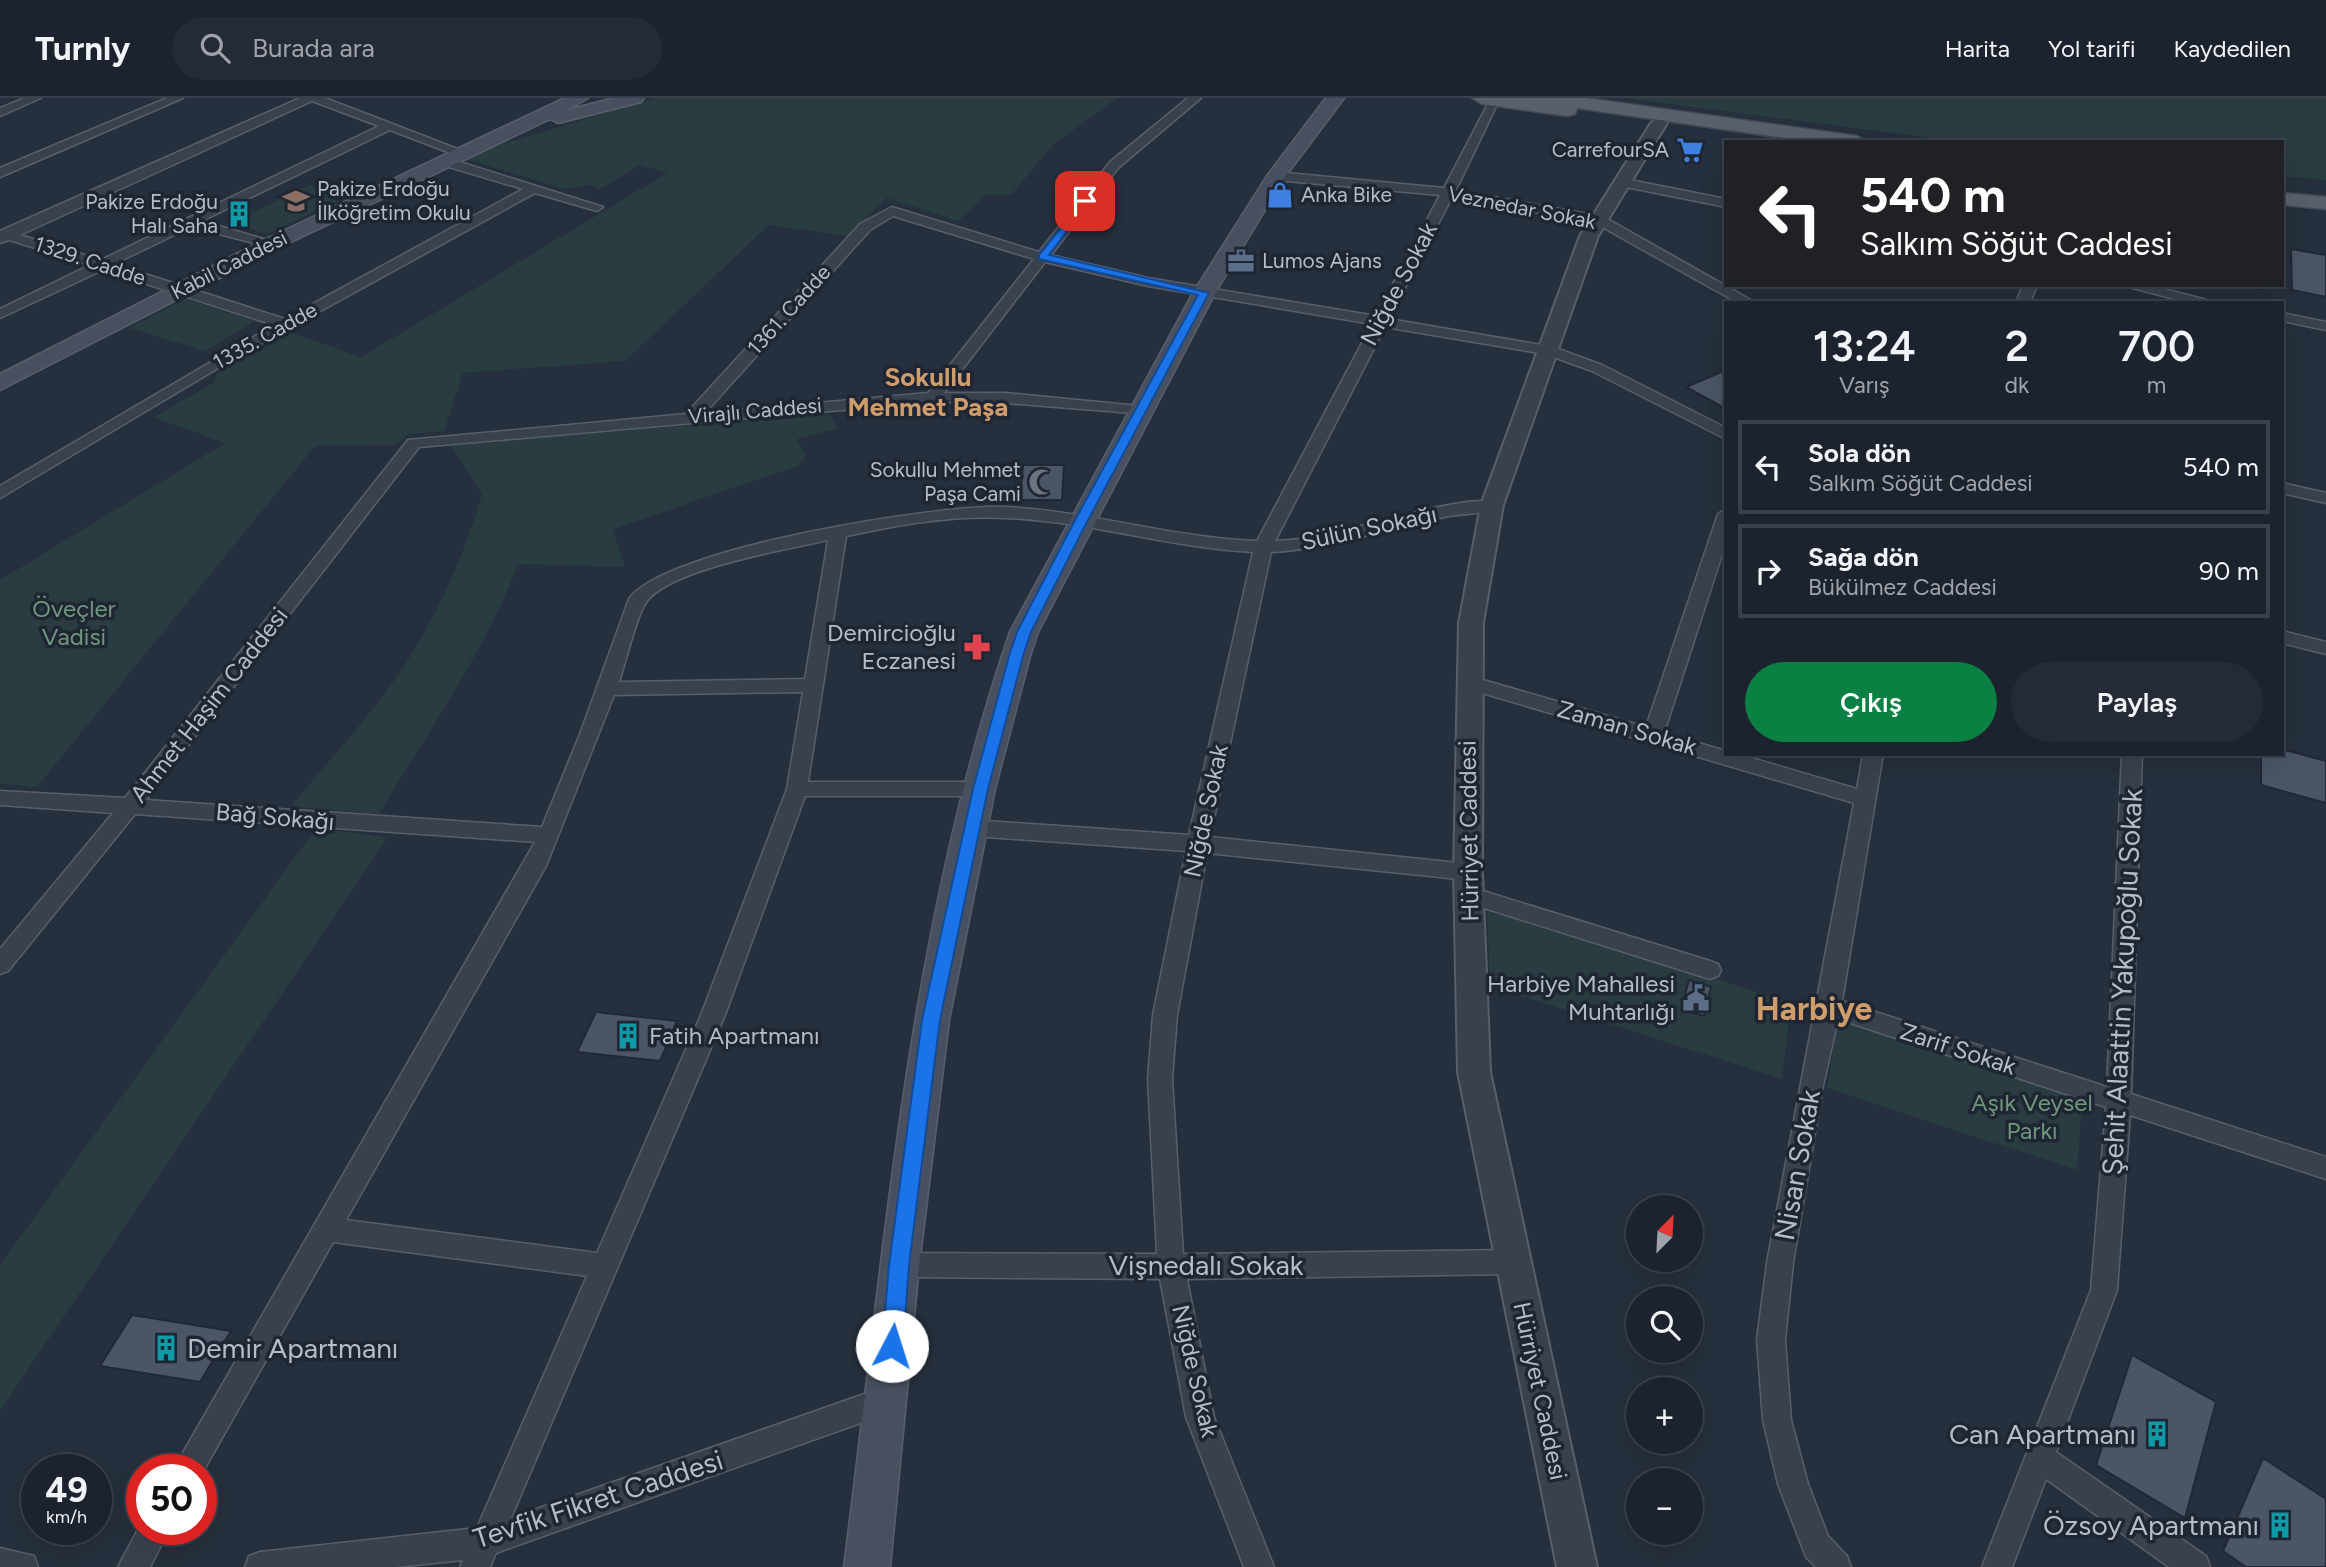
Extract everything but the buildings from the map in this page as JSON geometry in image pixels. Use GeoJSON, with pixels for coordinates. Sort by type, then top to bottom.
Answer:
{"type":"FeatureCollection","features":[{"type":"Feature","properties":{"kind":"main road","name":"Kabil Caddesi"},"geometry":{"type":"LineString","coordinates":[[452,157],[598,98]]}},
{"type":"Feature","properties":{"kind":"main road"},"geometry":{"type":"LineString","coordinates":[[539,122],[635,98]]}},
{"type":"Feature","properties":{"kind":"main road"},"geometry":{"type":"LineString","coordinates":[[867,1567],[887,1400],[899,1265],[931,1020],[981,789],[1024,632],[1204,293],[1276,176],[1335,98]]}},
{"type":"Feature","properties":{"kind":"main road"},"geometry":{"type":"LineString","coordinates":[[1544,98],[1843,140]]}},
{"type":"Feature","properties":{"kind":"main road","name":"Kabil Caddesi"},"geometry":{"type":"LineString","coordinates":[[0,383],[269,245],[574,99]]}},
{"type":"Feature","properties":{"kind":"main road"},"geometry":{"type":"LineString","coordinates":[[1489,99],[1779,140]]}},
{"type":"Feature","properties":{"kind":"main road"},"geometry":{"type":"LineString","coordinates":[[2284,184],[2326,187]]}},
{"type":"Feature","properties":{"kind":"main road"},"geometry":{"type":"LineString","coordinates":[[2284,193],[2326,198]]}},
{"type":"Feature","properties":{"kind":"main road"},"geometry":{"type":"LineString","coordinates":[[2284,199],[2326,203]]}},
{"type":"Feature","properties":{"kind":"street"},"geometry":{"type":"LineString","coordinates":[[0,112],[35,98]]}},
{"type":"Feature","properties":{"kind":"street"},"geometry":{"type":"LineString","coordinates":[[0,173],[177,98]]}},
{"type":"Feature","properties":{"kind":"street"},"geometry":{"type":"LineString","coordinates":[[3,236],[311,98],[389,126],[452,157],[534,188],[597,206]]}},
{"type":"Feature","properties":{"kind":"street"},"geometry":{"type":"LineString","coordinates":[[933,397],[1114,164],[1195,98]]}},
{"type":"Feature","properties":{"kind":"street","name":"Niğde Sokak"},"geometry":{"type":"LineString","coordinates":[[1259,1567],[1200,1417],[1171,1266],[1160,1079],[1165,1015],[1198,844],[1263,547],[1448,192],[1489,99]]}},
{"type":"Feature","properties":{"kind":"street","name":"Hürriyet Caddesi"},"geometry":{"type":"LineString","coordinates":[[1577,1567],[1474,1072],[1469,884],[1471,623],[1492,505],[1590,236],[1625,183],[1658,123]]}},
{"type":"Feature","properties":{"kind":"street"},"geometry":{"type":"LineString","coordinates":[[0,314],[389,126]]}},
{"type":"Feature","properties":{"kind":"street","name":"Veznedar Sokak"},"geometry":{"type":"LineString","coordinates":[[1276,176],[1448,192],[1599,220],[1745,301]]}},
{"type":"Feature","properties":{"kind":"street"},"geometry":{"type":"LineString","coordinates":[[1625,183],[1724,203]]}},
{"type":"Feature","properties":{"kind":"street","name":"1335. Cadde"},"geometry":{"type":"LineString","coordinates":[[0,493],[287,324],[534,188]]}},
{"type":"Feature","properties":{"kind":"street","name":"1361. Cadde"},"geometry":{"type":"LineString","coordinates":[[692,417],[865,227],[892,211],[1042,257]]}},
{"type":"Feature","properties":{"kind":"street"},"geometry":{"type":"LineString","coordinates":[[190,222],[269,245]]}},
{"type":"Feature","properties":{"kind":"street","name":"1329. Cadde"},"geometry":{"type":"LineString","coordinates":[[3,236],[287,324]]}},
{"type":"Feature","properties":{"kind":"street"},"geometry":{"type":"LineString","coordinates":[[1042,257],[1204,293],[1548,350],[1597,368],[1724,433]]}},
{"type":"Feature","properties":{"kind":"street"},"geometry":{"type":"LineString","coordinates":[[2141,287],[2196,296]]}},
{"type":"Feature","properties":{"kind":"street"},"geometry":{"type":"LineString","coordinates":[[2284,317],[2326,326]]}},
{"type":"Feature","properties":{"kind":"street","name":"Virajlı Caddesi"},"geometry":{"type":"LineString","coordinates":[[414,443],[933,397],[1004,398],[1139,411]]}},
{"type":"Feature","properties":{"kind":"street","name":"Ahmet Haşim Caddesi"},"geometry":{"type":"LineString","coordinates":[[0,965],[131,805],[414,443]]}},
{"type":"Feature","properties":{"kind":"street"},"geometry":{"type":"LineString","coordinates":[[2284,488],[2326,498]]}},
{"type":"Feature","properties":{"kind":"street","name":"Sülün Sokağı"},"geometry":{"type":"LineString","coordinates":[[197,1454],[535,866],[608,689],[638,599],[648,591],[685,573],[745,554],[838,532],[945,513],[1001,512],[1081,522],[1172,538],[1263,547],[1319,542],[1464,507],[1492,505]]}},
{"type":"Feature","properties":{"kind":"street"},"geometry":{"type":"LineString","coordinates":[[1653,736],[1724,520]]}},
{"type":"Feature","properties":{"kind":"street"},"geometry":{"type":"LineString","coordinates":[[480,1554],[713,1015],[797,789],[838,532]]}},
{"type":"Feature","properties":{"kind":"street"},"geometry":{"type":"LineString","coordinates":[[2284,638],[2326,648]]}},
{"type":"Feature","properties":{"kind":"street","name":"Zaman Sokak"},"geometry":{"type":"LineString","coordinates":[[1469,682],[1866,799]]}},
{"type":"Feature","properties":{"kind":"street"},"geometry":{"type":"LineString","coordinates":[[608,689],[814,685]]}},
{"type":"Feature","properties":{"kind":"street","name":"Nisan Sokak"},"geometry":{"type":"LineString","coordinates":[[1836,1567],[1817,1546],[1793,1484],[1777,1420],[1770,1340],[1780,1262],[1811,1086],[1829,1007],[1873,756]]}},
{"type":"Feature","properties":{"kind":"street","name":"Şehit Alaattin Yakupoğlu Sokak"},"geometry":{"type":"LineString","coordinates":[[1997,1567],[2104,1290],[2119,1101],[2132,756]]}},
{"type":"Feature","properties":{"kind":"street"},"geometry":{"type":"LineString","coordinates":[[797,789],[981,789]]}},
{"type":"Feature","properties":{"kind":"street","name":"Bağ Sokağı"},"geometry":{"type":"LineString","coordinates":[[0,798],[131,805],[399,828],[549,835]]}},
{"type":"Feature","properties":{"kind":"street"},"geometry":{"type":"LineString","coordinates":[[972,828],[1198,844],[1469,884],[1710,970]]}},
{"type":"Feature","properties":{"kind":"street","name":"Zarif Sokak"},"geometry":{"type":"LineString","coordinates":[[1829,1007],[2326,1168]]}},
{"type":"Feature","properties":{"kind":"street"},"geometry":{"type":"LineString","coordinates":[[324,1230],[603,1266]]}},
{"type":"Feature","properties":{"kind":"street","name":"Vişnedalı Sokak"},"geometry":{"type":"LineString","coordinates":[[899,1265],[1171,1266],[1514,1262]]}},
{"type":"Feature","properties":{"kind":"street","name":"Tevfik Fikret Caddesi"},"geometry":{"type":"LineString","coordinates":[[260,1567],[480,1554],[887,1400]]}},
{"type":"Feature","properties":{"kind":"street"},"geometry":{"type":"LineString","coordinates":[[2039,1457],[2195,1567]]}},
{"type":"Feature","properties":{"kind":"street"},"geometry":{"type":"LineString","coordinates":[[133,1567],[145,1545]]}},
{"type":"Feature","properties":{"kind":"street"},"geometry":{"type":"LineString","coordinates":[[0,1563],[23,1567]]}},
{"type":"Feature","properties":{"kind":"green space","name":"Öveçler Vadisi"},"geometry":{"type":"Polygon","coordinates":[[[656,98],[1117,98],[1054,144],[1011,195],[987,194],[958,221],[887,198],[847,236],[769,225],[625,361],[463,373],[444,431],[409,434],[394,445],[315,446],[37,787],[0,784],[0,580],[225,443],[153,417],[215,382],[216,374],[291,333],[361,357],[667,173],[640,165],[600,189],[587,185],[565,189],[466,159],[496,146],[656,98]]]}},
{"type":"Feature","properties":{"kind":"green space"},"geometry":{"type":"Polygon","coordinates":[[[1625,98],[2326,98],[2326,180],[2284,176],[2284,140],[1946,140],[1625,98]]]}},
{"type":"Feature","properties":{"kind":"green space"},"geometry":{"type":"Polygon","coordinates":[[[310,185],[347,196],[267,234],[229,224],[310,185]]]}},
{"type":"Feature","properties":{"kind":"green space"},"geometry":{"type":"Polygon","coordinates":[[[185,299],[255,321],[205,351],[129,328],[185,299]]]}},
{"type":"Feature","properties":{"kind":"green space"},"geometry":{"type":"Polygon","coordinates":[[[829,414],[839,428],[797,439],[806,456],[798,466],[613,529],[625,567],[518,564],[505,596],[472,660],[379,814],[291,806],[390,687],[415,649],[449,584],[482,494],[451,445],[829,414]]]}},
{"type":"Feature","properties":{"kind":"green space"},"geometry":{"type":"Polygon","coordinates":[[[316,828],[388,837],[0,1411],[0,1265],[316,828]]]}},
{"type":"Feature","properties":{"kind":"green space"},"geometry":{"type":"Polygon","coordinates":[[[1487,910],[1499,910],[1791,1003],[1782,1079],[1490,986],[1487,910]]]}},
{"type":"Feature","properties":{"kind":"green space","name":"Aşık Veysel Parkı"},"geometry":{"type":"Polygon","coordinates":[[[1838,1021],[2083,1093],[2077,1170],[1827,1088],[1838,1021]]]}},
{"type":"Feature","properties":{"kind":"place","name":"CarrefourSA"},"geometry":{"type":"Point","coordinates":[1690,150]}},
{"type":"Feature","properties":{"kind":"place","name":"Anka Bike"},"geometry":{"type":"Point","coordinates":[1280,195]}},
{"type":"Feature","properties":{"kind":"place","name":"Pakize Erdoğu İlköğretim Okulu"},"geometry":{"type":"Point","coordinates":[296,201]}},
{"type":"Feature","properties":{"kind":"place","name":"Pakize Erdoğu Halı Saha"},"geometry":{"type":"Point","coordinates":[239,214]}},
{"type":"Feature","properties":{"kind":"place","name":"Lumos Ajans"},"geometry":{"type":"Point","coordinates":[1241,261]}},
{"type":"Feature","properties":{"kind":"place","name":"Sokullu Mehmet Paşa Cami"},"geometry":{"type":"Point","coordinates":[1042,482]}},
{"type":"Feature","properties":{"kind":"place","name":"Demircioğlu Eczanesi"},"geometry":{"type":"Point","coordinates":[977,647]}},
{"type":"Feature","properties":{"kind":"place","name":"Harbiye Mahallesi Muhtarlığı"},"geometry":{"type":"Point","coordinates":[1696,998]}},
{"type":"Feature","properties":{"kind":"place","name":"Fatih Apartmanı"},"geometry":{"type":"Point","coordinates":[628,1036]}},
{"type":"Feature","properties":{"kind":"place","name":"Demir Apartmanı"},"geometry":{"type":"Point","coordinates":[166,1348]}},
{"type":"Feature","properties":{"kind":"place","name":"Can Apartmanı"},"geometry":{"type":"Point","coordinates":[2157,1434]}},
{"type":"Feature","properties":{"kind":"place","name":"Özsoy Apartmanı"},"geometry":{"type":"Point","coordinates":[2280,1525]}},
{"type":"Feature","properties":{"kind":"district","name":"Sokullu Mehmet Paşa"},"geometry":{"type":"Point","coordinates":[928,392]}},
{"type":"Feature","properties":{"kind":"district","name":"Harbiye"},"geometry":{"type":"Point","coordinates":[1814,1009]}},
{"type":"Feature","properties":{"kind":"route"},"geometry":{"type":"LineString","coordinates":[[892,1346],[899,1265],[931,1020],[981,789],[1016,656],[1024,632],[1204,293],[1042,257],[1085,201]]}}]}
